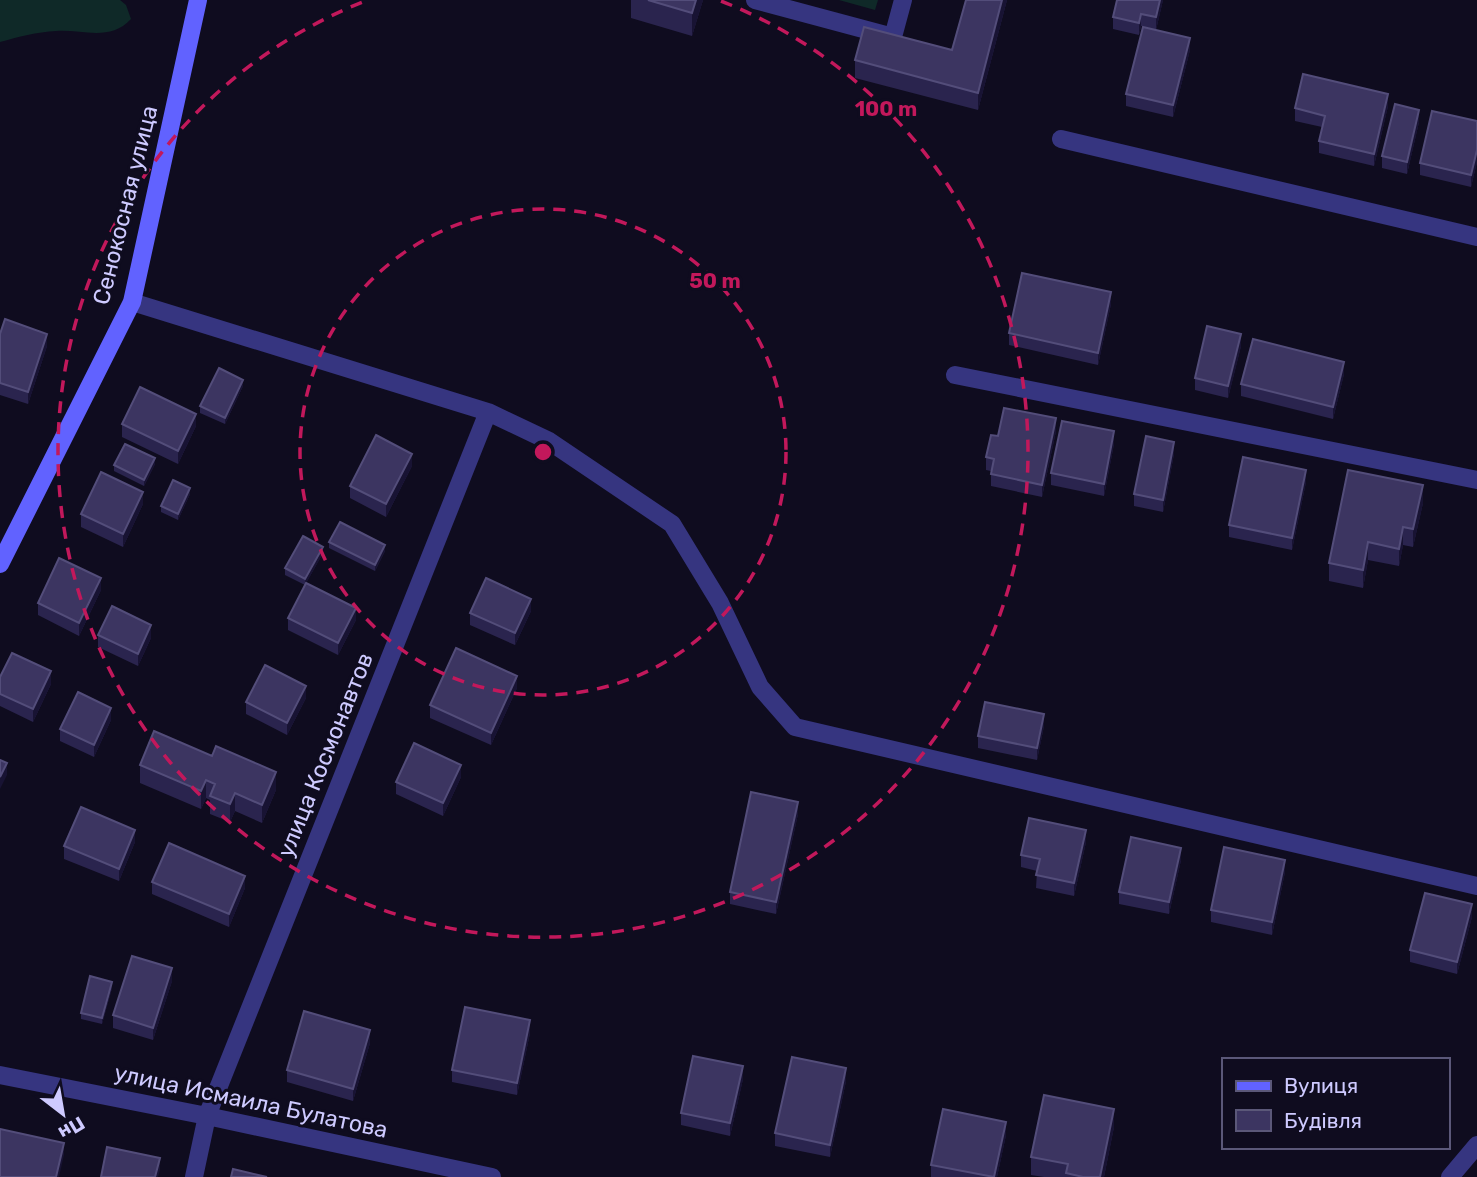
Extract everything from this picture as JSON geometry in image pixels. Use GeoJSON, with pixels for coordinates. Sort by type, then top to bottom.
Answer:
{"type":"FeatureCollection","features":[{"type":"Feature","properties":{"kind":"street","name":"Сенокосная улица"},"geometry":{"type":"LineString","coordinates":[[0,564],[132,302],[198,0]]}},
{"type":"Feature","properties":{"kind":"street"},"geometry":{"type":"LineString","coordinates":[[755,0],[893,37],[903,0]]}},
{"type":"Feature","properties":{"kind":"street"},"geometry":{"type":"LineString","coordinates":[[1061,139],[1477,237]]}},
{"type":"Feature","properties":{"kind":"street"},"geometry":{"type":"LineString","coordinates":[[132,302],[488,412],[549,441],[672,524],[720,603],[760,687],[795,727],[1477,886]]}},
{"type":"Feature","properties":{"kind":"street"},"geometry":{"type":"LineString","coordinates":[[955,375],[1477,480]]}},
{"type":"Feature","properties":{"kind":"street","name":"улица Космонавтов"},"geometry":{"type":"LineString","coordinates":[[194,1177],[207,1116],[488,412]]}},
{"type":"Feature","properties":{"kind":"street","name":"улица Исмаила Булатова"},"geometry":{"type":"LineString","coordinates":[[0,1075],[492,1177]]}},
{"type":"Feature","properties":{"kind":"street"},"geometry":{"type":"LineString","coordinates":[[1450,1177],[1477,1145]]}},
{"type":"Feature","properties":{"kind":"green space"},"geometry":{"type":"Polygon","coordinates":[[[0,0],[120,0],[126,5],[131,19],[123,26],[105,32],[49,32],[0,42],[0,0]]]}},
{"type":"Feature","properties":{"kind":"green space"},"geometry":{"type":"Polygon","coordinates":[[[839,0],[878,0],[875,10],[839,0]]]}},
{"type":"Feature","properties":{"kind":"building"},"geometry":{"type":"Polygon","coordinates":[[[648,0],[696,0],[692,13],[648,0]]]}},
{"type":"Feature","properties":{"kind":"building"},"geometry":{"type":"Polygon","coordinates":[[[966,0],[1002,0],[978,93],[855,60],[864,27],[952,50],[966,0]]]}},
{"type":"Feature","properties":{"kind":"building"},"geometry":{"type":"Polygon","coordinates":[[[1117,0],[1160,0],[1156,17],[1141,14],[1139,23],[1113,17],[1117,0]]]}},
{"type":"Feature","properties":{"kind":"building"},"geometry":{"type":"Polygon","coordinates":[[[1143,27],[1190,38],[1173,105],[1126,94],[1143,27]]]}},
{"type":"Feature","properties":{"kind":"building"},"geometry":{"type":"Polygon","coordinates":[[[1303,74],[1388,94],[1374,154],[1319,141],[1325,116],[1295,108],[1303,74]]]}},
{"type":"Feature","properties":{"kind":"building"},"geometry":{"type":"Polygon","coordinates":[[[1395,104],[1419,110],[1407,162],[1382,156],[1395,104]]]}},
{"type":"Feature","properties":{"kind":"building"},"geometry":{"type":"Polygon","coordinates":[[[1432,111],[1477,121],[1477,150],[1471,175],[1420,163],[1432,111]]]}},
{"type":"Feature","properties":{"kind":"building"},"geometry":{"type":"Polygon","coordinates":[[[1022,273],[1111,292],[1098,353],[1009,333],[1022,273]]]}},
{"type":"Feature","properties":{"kind":"building"},"geometry":{"type":"Polygon","coordinates":[[[5,319],[47,334],[28,392],[0,383],[0,334],[5,319]]]}},
{"type":"Feature","properties":{"kind":"building"},"geometry":{"type":"Polygon","coordinates":[[[1207,326],[1241,334],[1228,386],[1195,378],[1207,326]]]}},
{"type":"Feature","properties":{"kind":"building"},"geometry":{"type":"Polygon","coordinates":[[[1253,339],[1344,362],[1333,407],[1241,384],[1253,339]]]}},
{"type":"Feature","properties":{"kind":"building"},"geometry":{"type":"Polygon","coordinates":[[[219,368],[243,380],[225,418],[200,406],[219,368]]]}},
{"type":"Feature","properties":{"kind":"building"},"geometry":{"type":"Polygon","coordinates":[[[140,387],[196,414],[178,451],[122,424],[140,387]]]}},
{"type":"Feature","properties":{"kind":"building"},"geometry":{"type":"Polygon","coordinates":[[[1004,408],[1056,418],[1042,485],[991,474],[994,459],[986,457],[991,435],[998,436],[1004,408]]]}},
{"type":"Feature","properties":{"kind":"building"},"geometry":{"type":"Polygon","coordinates":[[[1062,421],[1114,431],[1104,484],[1051,473],[1062,421]]]}},
{"type":"Feature","properties":{"kind":"building"},"geometry":{"type":"Polygon","coordinates":[[[376,435],[412,454],[386,504],[350,486],[376,435]]]}},
{"type":"Feature","properties":{"kind":"building"},"geometry":{"type":"Polygon","coordinates":[[[1146,436],[1174,442],[1163,500],[1134,494],[1146,436]]]}},
{"type":"Feature","properties":{"kind":"building"},"geometry":{"type":"Polygon","coordinates":[[[125,444],[155,458],[144,480],[114,465],[125,444]]]}},
{"type":"Feature","properties":{"kind":"building"},"geometry":{"type":"Polygon","coordinates":[[[1243,457],[1306,470],[1292,538],[1229,525],[1243,457]]]}},
{"type":"Feature","properties":{"kind":"building"},"geometry":{"type":"Polygon","coordinates":[[[1348,470],[1423,485],[1413,529],[1403,527],[1399,549],[1368,542],[1363,570],[1329,563],[1348,470]]]}},
{"type":"Feature","properties":{"kind":"building"},"geometry":{"type":"Polygon","coordinates":[[[101,472],[143,492],[123,534],[81,514],[101,472]]]}},
{"type":"Feature","properties":{"kind":"building"},"geometry":{"type":"Polygon","coordinates":[[[173,480],[190,488],[178,514],[161,506],[173,480]]]}},
{"type":"Feature","properties":{"kind":"building"},"geometry":{"type":"Polygon","coordinates":[[[340,522],[385,545],[375,565],[329,542],[340,522]]]}},
{"type":"Feature","properties":{"kind":"building"},"geometry":{"type":"Polygon","coordinates":[[[303,536],[323,547],[305,579],[285,568],[303,536]]]}},
{"type":"Feature","properties":{"kind":"building"},"geometry":{"type":"Polygon","coordinates":[[[59,558],[101,578],[79,623],[38,603],[59,558]]]}},
{"type":"Feature","properties":{"kind":"building"},"geometry":{"type":"Polygon","coordinates":[[[486,578],[531,599],[515,633],[470,613],[486,578]]]}},
{"type":"Feature","properties":{"kind":"building"},"geometry":{"type":"Polygon","coordinates":[[[306,583],[356,608],[338,643],[288,618],[306,583]]]}},
{"type":"Feature","properties":{"kind":"building"},"geometry":{"type":"Polygon","coordinates":[[[112,606],[151,625],[138,654],[98,635],[112,606]]]}},
{"type":"Feature","properties":{"kind":"building"},"geometry":{"type":"Polygon","coordinates":[[[456,648],[517,676],[491,733],[430,705],[456,648]]]}},
{"type":"Feature","properties":{"kind":"building"},"geometry":{"type":"Polygon","coordinates":[[[12,653],[51,671],[33,709],[0,694],[0,677],[12,653]]]}},
{"type":"Feature","properties":{"kind":"building"},"geometry":{"type":"Polygon","coordinates":[[[265,665],[306,686],[287,723],[246,702],[265,665]]]}},
{"type":"Feature","properties":{"kind":"building"},"geometry":{"type":"Polygon","coordinates":[[[78,692],[111,708],[94,745],[60,729],[78,692]]]}},
{"type":"Feature","properties":{"kind":"building"},"geometry":{"type":"Polygon","coordinates":[[[985,702],[1044,714],[1037,748],[978,736],[985,702]]]}},
{"type":"Feature","properties":{"kind":"building"},"geometry":{"type":"Polygon","coordinates":[[[154,731],[212,756],[216,746],[276,772],[262,805],[235,793],[230,804],[210,796],[215,784],[206,780],[201,791],[140,765],[154,731]]]}},
{"type":"Feature","properties":{"kind":"building"},"geometry":{"type":"Polygon","coordinates":[[[414,743],[461,765],[443,803],[396,782],[414,743]]]}},
{"type":"Feature","properties":{"kind":"building"},"geometry":{"type":"Polygon","coordinates":[[[0,760],[7,763],[0,777],[0,760]]]}},
{"type":"Feature","properties":{"kind":"building"},"geometry":{"type":"Polygon","coordinates":[[[751,792],[798,802],[776,902],[730,892],[751,792]]]}},
{"type":"Feature","properties":{"kind":"building"},"geometry":{"type":"Polygon","coordinates":[[[81,807],[135,830],[119,869],[64,846],[81,807]]]}},
{"type":"Feature","properties":{"kind":"building"},"geometry":{"type":"Polygon","coordinates":[[[1029,818],[1086,830],[1074,883],[1036,875],[1040,859],[1021,855],[1029,818]]]}},
{"type":"Feature","properties":{"kind":"building"},"geometry":{"type":"Polygon","coordinates":[[[1131,837],[1181,848],[1169,902],[1119,892],[1131,837]]]}},
{"type":"Feature","properties":{"kind":"building"},"geometry":{"type":"Polygon","coordinates":[[[169,843],[245,876],[229,914],[152,882],[169,843]]]}},
{"type":"Feature","properties":{"kind":"building"},"geometry":{"type":"Polygon","coordinates":[[[1224,847],[1285,860],[1272,922],[1211,910],[1224,847]]]}},
{"type":"Feature","properties":{"kind":"building"},"geometry":{"type":"Polygon","coordinates":[[[1425,893],[1472,904],[1457,962],[1410,950],[1425,893]]]}},
{"type":"Feature","properties":{"kind":"building"},"geometry":{"type":"Polygon","coordinates":[[[132,956],[172,968],[153,1028],[113,1015],[132,956]]]}},
{"type":"Feature","properties":{"kind":"building"},"geometry":{"type":"Polygon","coordinates":[[[90,976],[112,982],[102,1018],[81,1013],[90,976]]]}},
{"type":"Feature","properties":{"kind":"building"},"geometry":{"type":"Polygon","coordinates":[[[465,1007],[530,1020],[517,1083],[452,1070],[465,1007]]]}},
{"type":"Feature","properties":{"kind":"building"},"geometry":{"type":"Polygon","coordinates":[[[304,1011],[370,1030],[353,1089],[287,1070],[304,1011]]]}},
{"type":"Feature","properties":{"kind":"building"},"geometry":{"type":"Polygon","coordinates":[[[693,1056],[743,1066],[730,1123],[681,1113],[693,1056]]]}},
{"type":"Feature","properties":{"kind":"building"},"geometry":{"type":"Polygon","coordinates":[[[792,1057],[846,1068],[830,1145],[775,1133],[792,1057]]]}},
{"type":"Feature","properties":{"kind":"building"},"geometry":{"type":"Polygon","coordinates":[[[1044,1095],[1114,1109],[1100,1177],[1066,1173],[1068,1164],[1031,1157],[1044,1095]]]}},
{"type":"Feature","properties":{"kind":"building"},"geometry":{"type":"Polygon","coordinates":[[[943,1109],[1006,1122],[994,1177],[931,1165],[943,1109]]]}},
{"type":"Feature","properties":{"kind":"building"},"geometry":{"type":"Polygon","coordinates":[[[0,1129],[64,1143],[56,1177],[0,1177],[0,1129]]]}},
{"type":"Feature","properties":{"kind":"building"},"geometry":{"type":"Polygon","coordinates":[[[107,1147],[160,1158],[155,1177],[101,1177],[107,1147]]]}},
{"type":"Feature","properties":{"kind":"building"},"geometry":{"type":"Polygon","coordinates":[[[233,1169],[267,1177],[231,1177],[233,1169]]]}}]}
